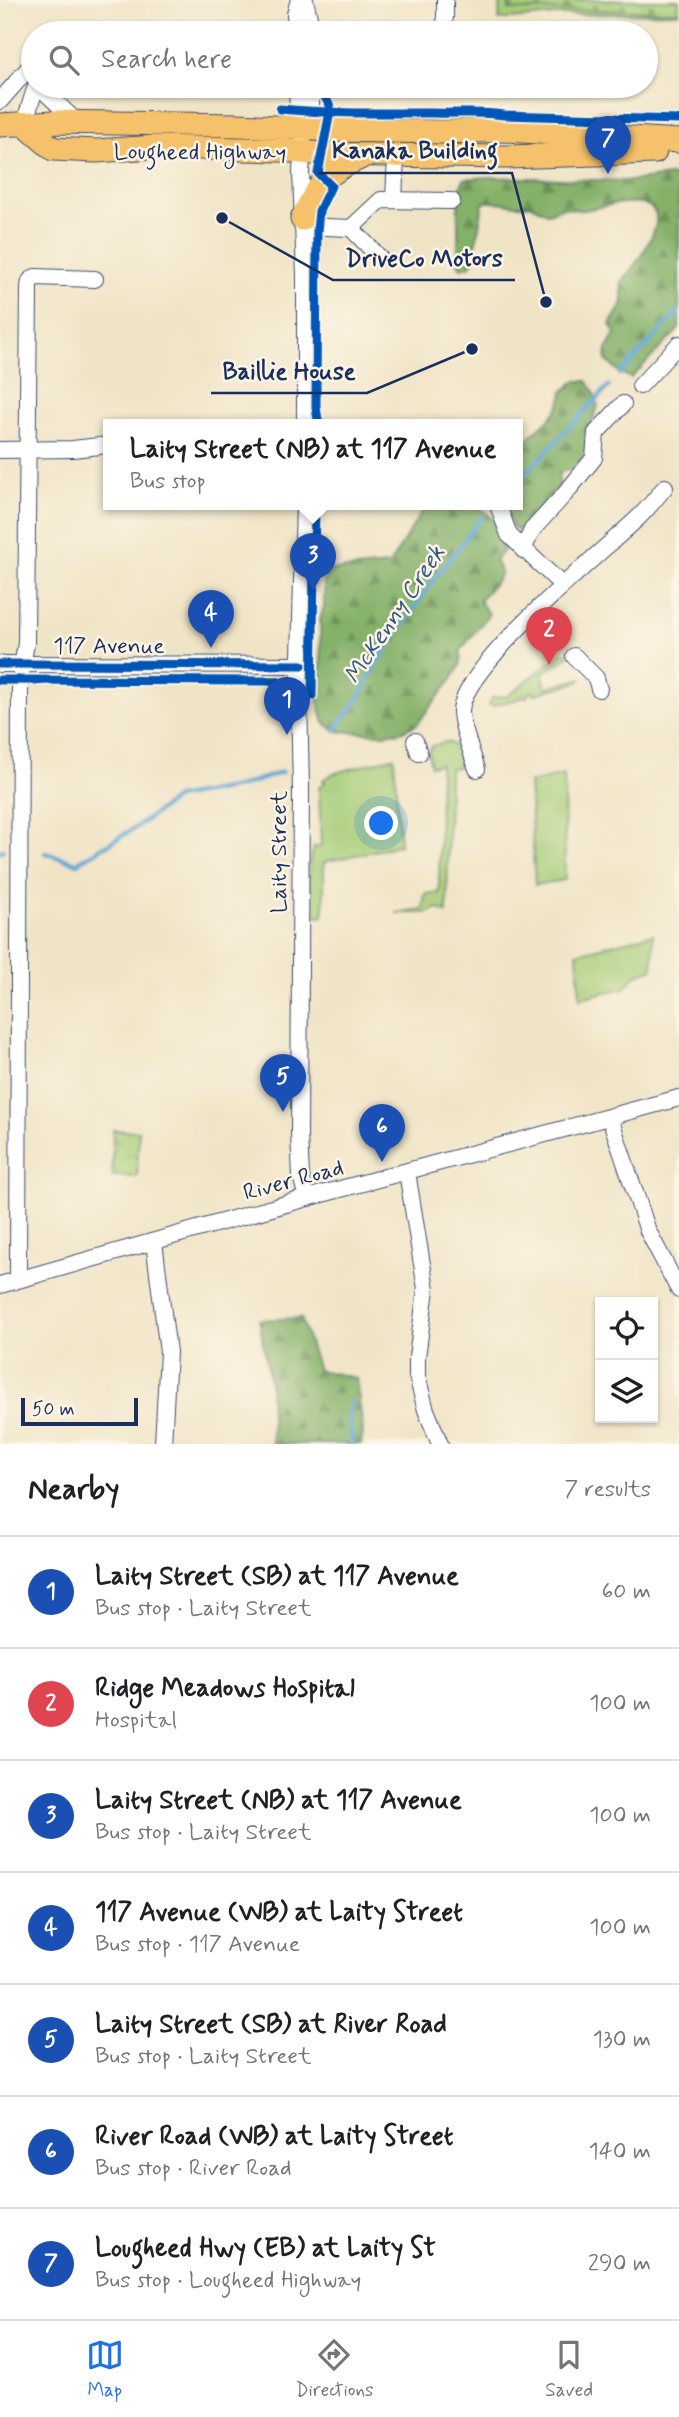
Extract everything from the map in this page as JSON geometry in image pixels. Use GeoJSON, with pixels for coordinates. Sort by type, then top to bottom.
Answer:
{"type":"FeatureCollection","features":[{"type":"Feature","properties":{"kind":"highway","name":"Lougheed Highway"},"geometry":{"type":"LineString","coordinates":[[0,125],[77,122],[304,124],[334,130],[507,130],[679,141]]}},
{"type":"Feature","properties":{"kind":"highway","name":"Lougheed Highway"},"geometry":{"type":"LineString","coordinates":[[24,124],[53,149],[155,147],[396,156],[507,157],[679,152]]}},
{"type":"Feature","properties":{"kind":"highway"},"geometry":{"type":"LineString","coordinates":[[302,223],[319,186],[330,173],[367,155]]}},
{"type":"Feature","properties":{"kind":"street"},"geometry":{"type":"LineString","coordinates":[[295,21],[299,0]]}},
{"type":"Feature","properties":{"kind":"street"},"geometry":{"type":"LineString","coordinates":[[305,0],[309,21]]}},
{"type":"Feature","properties":{"kind":"street"},"geometry":{"type":"LineString","coordinates":[[445,0],[445,18]]}},
{"type":"Feature","properties":{"kind":"street"},"geometry":{"type":"LineString","coordinates":[[0,102],[21,77]]}},
{"type":"Feature","properties":{"kind":"street"},"geometry":{"type":"LineString","coordinates":[[24,124],[32,98]]}},
{"type":"Feature","properties":{"kind":"street"},"geometry":{"type":"LineString","coordinates":[[51,98],[77,122]]}},
{"type":"Feature","properties":{"kind":"street"},"geometry":{"type":"LineString","coordinates":[[298,98],[298,111],[304,124]]}},
{"type":"Feature","properties":{"kind":"street"},"geometry":{"type":"LineString","coordinates":[[305,419],[302,152],[304,124],[311,111],[311,98]]}},
{"type":"Feature","properties":{"kind":"street"},"geometry":{"type":"LineString","coordinates":[[394,200],[396,156]]}},
{"type":"Feature","properties":{"kind":"street"},"geometry":{"type":"LineString","coordinates":[[351,228],[381,200],[452,201]]}},
{"type":"Feature","properties":{"kind":"street"},"geometry":{"type":"LineString","coordinates":[[302,223],[351,228],[379,257]]}},
{"type":"Feature","properties":{"kind":"street"},"geometry":{"type":"LineString","coordinates":[[18,1279],[20,680],[26,643],[29,287],[30,281],[35,277],[95,279]]}},
{"type":"Feature","properties":{"kind":"street"},"geometry":{"type":"LineString","coordinates":[[640,386],[679,344]]}},
{"type":"Feature","properties":{"kind":"street"},"geometry":{"type":"LineString","coordinates":[[523,550],[531,530],[594,458],[596,433],[623,404]]}},
{"type":"Feature","properties":{"kind":"street"},"geometry":{"type":"LineString","coordinates":[[0,450],[73,449],[103,446]]}},
{"type":"Feature","properties":{"kind":"street"},"geometry":{"type":"LineString","coordinates":[[477,769],[461,713],[466,695],[476,678],[562,585],[641,515],[665,487]]}},
{"type":"Feature","properties":{"kind":"street","name":"Laity Street"},"geometry":{"type":"LineString","coordinates":[[304,510],[302,664],[299,695],[299,1133],[301,1176],[307,1198]]}},
{"type":"Feature","properties":{"kind":"street"},"geometry":{"type":"LineString","coordinates":[[500,510],[507,530],[523,550],[562,585]]}},
{"type":"Feature","properties":{"kind":"street"},"geometry":{"type":"LineString","coordinates":[[575,656],[596,678],[599,689]]}},
{"type":"Feature","properties":{"kind":"street","name":"117 Avenue"},"geometry":{"type":"LineString","coordinates":[[0,664],[302,664]]}},
{"type":"Feature","properties":{"kind":"street","name":"River Road"},"geometry":{"type":"LineString","coordinates":[[0,1285],[307,1198],[679,1098]]}},
{"type":"Feature","properties":{"kind":"street"},"geometry":{"type":"LineString","coordinates":[[610,1118],[648,1230],[679,1290]]}},
{"type":"Feature","properties":{"kind":"street"},"geometry":{"type":"LineString","coordinates":[[407,1172],[426,1289],[417,1376],[426,1410],[440,1444]]}},
{"type":"Feature","properties":{"kind":"street"},"geometry":{"type":"LineString","coordinates":[[154,1242],[168,1352],[163,1444]]}},
{"type":"Feature","properties":{"kind":"green space"},"geometry":{"type":"Polygon","coordinates":[[[500,0],[679,0],[679,13],[554,15],[499,20],[500,0]]]}},
{"type":"Feature","properties":{"kind":"green space"},"geometry":{"type":"Polygon","coordinates":[[[509,0],[679,0],[679,11],[509,10],[509,0]]]}},
{"type":"Feature","properties":{"kind":"green space"},"geometry":{"type":"Polygon","coordinates":[[[679,175],[679,329],[631,378],[619,372],[606,360],[607,349],[615,333],[610,324],[623,303],[621,283],[642,254],[655,228],[656,217],[653,209],[643,204],[628,203],[584,210],[562,208],[547,213],[530,204],[483,203],[473,261],[469,266],[461,268],[458,263],[458,194],[464,179],[487,177],[630,181],[679,175]]]}},
{"type":"Feature","properties":{"kind":"green space"},"geometry":{"type":"Polygon","coordinates":[[[575,381],[587,381],[594,392],[598,407],[589,429],[585,454],[572,470],[562,471],[558,477],[560,485],[518,531],[512,526],[507,510],[523,510],[523,445],[556,411],[563,392],[575,381]]]}},
{"type":"Feature","properties":{"kind":"green space"},"geometry":{"type":"Polygon","coordinates":[[[423,510],[481,510],[494,521],[505,549],[495,560],[501,572],[497,580],[479,601],[489,614],[461,650],[460,666],[452,679],[416,725],[400,732],[382,734],[335,731],[324,723],[318,702],[324,571],[389,565],[423,510]]]}},
{"type":"Feature","properties":{"kind":"green space"},"geometry":{"type":"Polygon","coordinates":[[[568,652],[569,656],[542,674],[546,688],[582,678],[579,682],[535,694],[528,693],[528,696],[492,706],[489,704],[492,698],[508,696],[562,653],[568,652]]]}},
{"type":"Feature","properties":{"kind":"green space"},"geometry":{"type":"Polygon","coordinates":[[[446,742],[455,747],[461,766],[449,769],[447,913],[437,908],[427,913],[396,913],[423,909],[425,894],[439,893],[440,764],[431,766],[428,753],[432,746],[446,742]]]}},
{"type":"Feature","properties":{"kind":"green space"},"geometry":{"type":"Polygon","coordinates":[[[394,757],[400,845],[324,862],[322,917],[308,911],[309,864],[314,847],[321,847],[319,788],[325,782],[323,780],[332,774],[394,757]]]}},
{"type":"Feature","properties":{"kind":"green space"},"geometry":{"type":"Polygon","coordinates":[[[564,775],[565,880],[535,885],[529,783],[564,775]]]}},
{"type":"Feature","properties":{"kind":"green space"},"geometry":{"type":"Polygon","coordinates":[[[653,934],[653,969],[634,976],[625,988],[580,998],[577,953],[653,934]]]}},
{"type":"Feature","properties":{"kind":"green space"},"geometry":{"type":"Polygon","coordinates":[[[113,1130],[139,1131],[137,1177],[112,1176],[113,1130]]]}},
{"type":"Feature","properties":{"kind":"green space"},"geometry":{"type":"Polygon","coordinates":[[[301,1318],[318,1370],[356,1378],[363,1429],[361,1444],[272,1444],[270,1383],[259,1320],[301,1318]]]}},
{"type":"Feature","properties":{"kind":"waterway","name":"McKenny Creek"},"geometry":{"type":"LineString","coordinates":[[620,374],[679,311]]}},
{"type":"Feature","properties":{"kind":"waterway","name":"McKenny Creek"},"geometry":{"type":"LineString","coordinates":[[523,476],[609,386]]}},
{"type":"Feature","properties":{"kind":"waterway","name":"McKenny Creek"},"geometry":{"type":"LineString","coordinates":[[335,730],[361,695],[380,658],[430,585],[482,517]]}},
{"type":"Feature","properties":{"kind":"waterway","name":"McKenny Creek"},"geometry":{"type":"LineString","coordinates":[[45,853],[77,863],[138,826],[176,798],[238,787],[282,772]]}},
{"type":"Feature","properties":{"kind":"waterway"},"geometry":{"type":"LineString","coordinates":[[351,1401],[349,1418],[352,1444]]}},
{"type":"Feature","properties":{"kind":"cycle path"},"geometry":{"type":"LineString","coordinates":[[318,419],[317,231],[319,211],[331,186],[318,173],[330,112],[326,98]]}},
{"type":"Feature","properties":{"kind":"cycle path"},"geometry":{"type":"LineString","coordinates":[[280,109],[679,120]]}},
{"type":"Feature","properties":{"kind":"cycle path"},"geometry":{"type":"LineString","coordinates":[[0,680],[276,681],[285,686],[285,695],[312,696],[315,510]]}},
{"type":"Feature","properties":{"kind":"cycle path"},"geometry":{"type":"LineString","coordinates":[[0,664],[302,665]]}},
{"type":"Feature","properties":{"kind":"place","name":"Lougheed Hwy (EB) at Laity St"},"geometry":{"type":"Point","coordinates":[608,174]}},
{"type":"Feature","properties":{"kind":"place","name":"DriveCo Motors"},"geometry":{"type":"Point","coordinates":[222,218]}},
{"type":"Feature","properties":{"kind":"place","name":"Kanaka Building"},"geometry":{"type":"Point","coordinates":[546,302]}},
{"type":"Feature","properties":{"kind":"place","name":"Baillie House"},"geometry":{"type":"Point","coordinates":[472,349]}},
{"type":"Feature","properties":{"kind":"place","name":"Laity Street (NB) at 117 Avenue"},"geometry":{"type":"Point","coordinates":[313,591]}},
{"type":"Feature","properties":{"kind":"place","name":"117 Avenue (WB) at Laity Street"},"geometry":{"type":"Point","coordinates":[211,648]}},
{"type":"Feature","properties":{"kind":"place","name":"Ridge Meadows Hospital"},"geometry":{"type":"Point","coordinates":[549,665]}},
{"type":"Feature","properties":{"kind":"place","name":"Laity Street (SB) at 117 Avenue"},"geometry":{"type":"Point","coordinates":[287,735]}},
{"type":"Feature","properties":{"kind":"place","name":"Laity Street (SB) at River Road"},"geometry":{"type":"Point","coordinates":[283,1112]}},
{"type":"Feature","properties":{"kind":"place","name":"River Road (WB) at Laity Street"},"geometry":{"type":"Point","coordinates":[382,1162]}}]}
